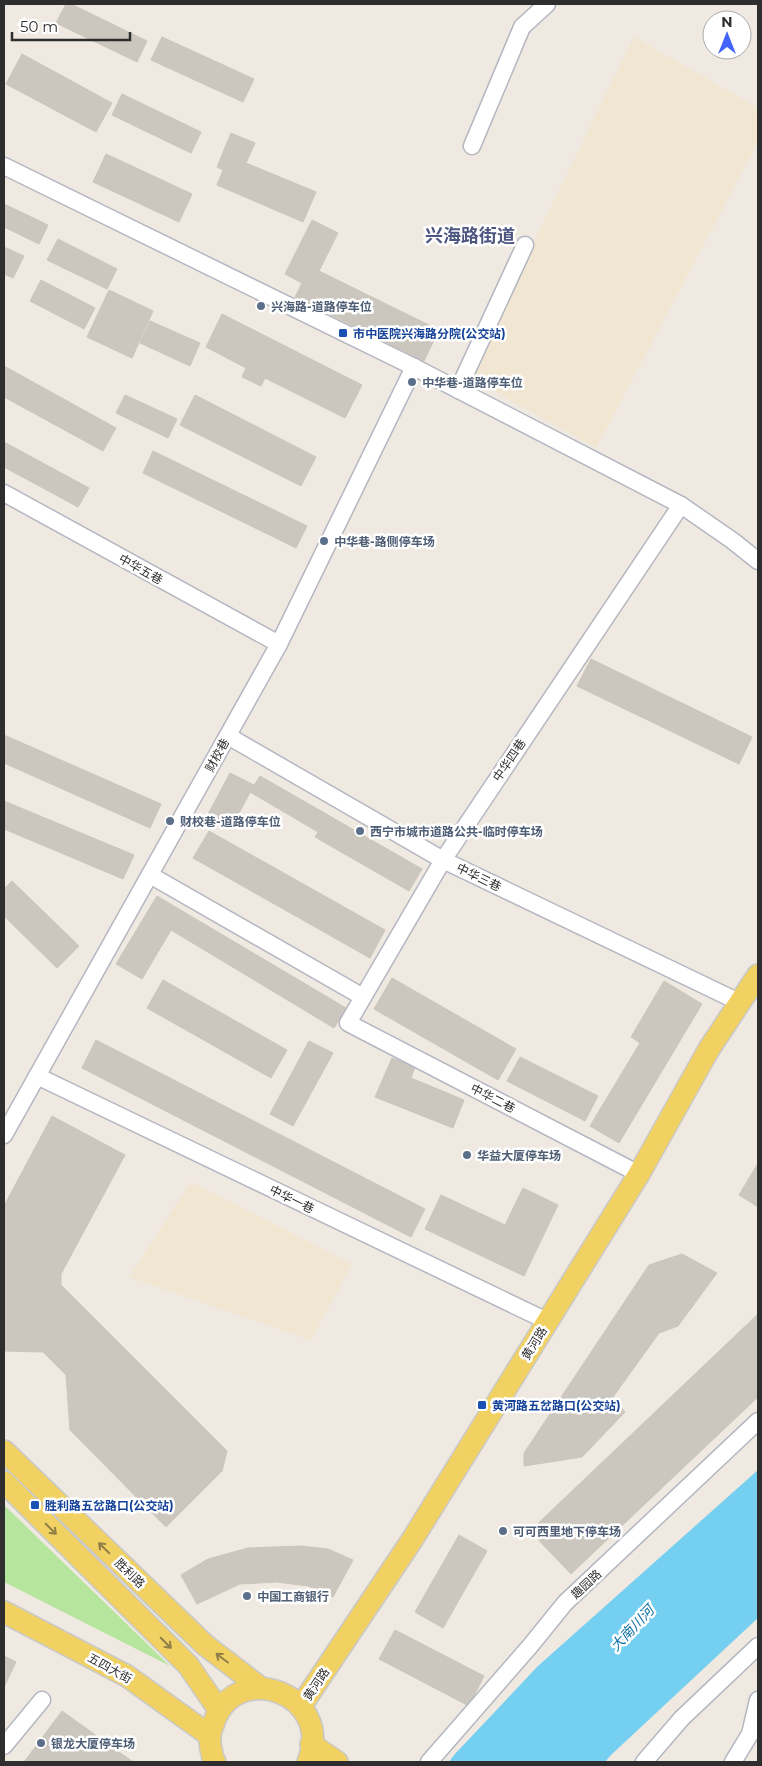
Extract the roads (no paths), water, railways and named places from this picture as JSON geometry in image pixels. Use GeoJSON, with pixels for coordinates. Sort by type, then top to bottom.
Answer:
{"type":"FeatureCollection","features":[{"type":"Feature","properties":{"kind":"main road","name":"黄河路"},"geometry":{"type":"LineString","coordinates":[[301,1706],[412,1540],[639,1174],[709,1048],[758,975]]}},
{"type":"Feature","properties":{"kind":"main road","name":"胜利路"},"geometry":{"type":"LineString","coordinates":[[4,1451],[205,1645],[261,1688]]}},
{"type":"Feature","properties":{"kind":"main road","name":"胜利路"},"geometry":{"type":"LineString","coordinates":[[4,1482],[188,1665],[218,1710]]}},
{"type":"Feature","properties":{"kind":"main road","name":"五四大街"},"geometry":{"type":"LineString","coordinates":[[4,1612],[127,1676],[209,1735]]}},
{"type":"Feature","properties":{"kind":"main road"},"geometry":{"type":"LineString","coordinates":[[215,1762],[209,1735],[218,1710],[236,1694],[261,1688],[279,1691],[301,1706],[311,1725],[313,1736],[310,1753],[337,1762]]}},
{"type":"Feature","properties":{"kind":"street"},"geometry":{"type":"LineString","coordinates":[[472,146],[522,26],[547,4]]}},
{"type":"Feature","properties":{"kind":"street"},"geometry":{"type":"LineString","coordinates":[[4,166],[414,367],[681,505],[758,561]]}},
{"type":"Feature","properties":{"kind":"street"},"geometry":{"type":"LineString","coordinates":[[458,390],[525,245]]}},
{"type":"Feature","properties":{"kind":"street","name":"财校巷"},"geometry":{"type":"LineString","coordinates":[[4,1135],[279,644],[414,367]]}},
{"type":"Feature","properties":{"kind":"street","name":"中华五巷"},"geometry":{"type":"LineString","coordinates":[[4,493],[279,644]]}},
{"type":"Feature","properties":{"kind":"street","name":"中华四巷"},"geometry":{"type":"LineString","coordinates":[[348,1023],[442,860],[681,505]]}},
{"type":"Feature","properties":{"kind":"street","name":"中华三巷"},"geometry":{"type":"LineString","coordinates":[[228,736],[442,860],[739,1002]]}},
{"type":"Feature","properties":{"kind":"street"},"geometry":{"type":"LineString","coordinates":[[150,875],[364,997]]}},
{"type":"Feature","properties":{"kind":"street","name":"中华二巷"},"geometry":{"type":"LineString","coordinates":[[348,1023],[639,1174]]}},
{"type":"Feature","properties":{"kind":"street","name":"中华一巷"},"geometry":{"type":"LineString","coordinates":[[37,1076],[547,1321]]}},
{"type":"Feature","properties":{"kind":"street","name":"趣园路"},"geometry":{"type":"LineString","coordinates":[[429,1762],[532,1645],[565,1603],[758,1421]]}},
{"type":"Feature","properties":{"kind":"street"},"geometry":{"type":"LineString","coordinates":[[644,1762],[682,1718],[758,1646]]}},
{"type":"Feature","properties":{"kind":"street"},"geometry":{"type":"LineString","coordinates":[[4,1746],[42,1700]]}},
{"type":"Feature","properties":{"kind":"street"},"geometry":{"type":"LineString","coordinates":[[733,1762],[750,1734],[758,1700]]}},
{"type":"Feature","properties":{"kind":"water","name":"大南川河"},"geometry":{"type":"Polygon","coordinates":[[[758,1470],[758,1618],[605,1762],[449,1762],[538,1666],[758,1470]]]}},
{"type":"Feature","properties":{"kind":"place","name":"兴海路-道路停车位"},"geometry":{"type":"Point","coordinates":[261,306]}},
{"type":"Feature","properties":{"kind":"place","name":"市中医院兴海路分院(公交站)"},"geometry":{"type":"Point","coordinates":[343,333]}},
{"type":"Feature","properties":{"kind":"place","name":"中华巷-道路停车位"},"geometry":{"type":"Point","coordinates":[412,382]}},
{"type":"Feature","properties":{"kind":"place","name":"中华巷-路侧停车场"},"geometry":{"type":"Point","coordinates":[324,541]}},
{"type":"Feature","properties":{"kind":"place","name":"财校巷-道路停车位"},"geometry":{"type":"Point","coordinates":[170,821]}},
{"type":"Feature","properties":{"kind":"place","name":"西宁市城市道路公共-临时停车场"},"geometry":{"type":"Point","coordinates":[360,831]}},
{"type":"Feature","properties":{"kind":"place","name":"华益大厦停车场"},"geometry":{"type":"Point","coordinates":[467,1155]}},
{"type":"Feature","properties":{"kind":"place","name":"黄河路五岔路口(公交站)"},"geometry":{"type":"Point","coordinates":[482,1405]}},
{"type":"Feature","properties":{"kind":"place","name":"胜利路五岔路口(公交站)"},"geometry":{"type":"Point","coordinates":[35,1505]}},
{"type":"Feature","properties":{"kind":"place","name":"可可西里地下停车场"},"geometry":{"type":"Point","coordinates":[503,1531]}},
{"type":"Feature","properties":{"kind":"place","name":"中国工商银行"},"geometry":{"type":"Point","coordinates":[247,1596]}},
{"type":"Feature","properties":{"kind":"place","name":"银龙大厦停车场"},"geometry":{"type":"Point","coordinates":[41,1743]}},
{"type":"Feature","properties":{"kind":"district","name":"兴海路街道"},"geometry":{"type":"Point","coordinates":[470,236]}}]}
